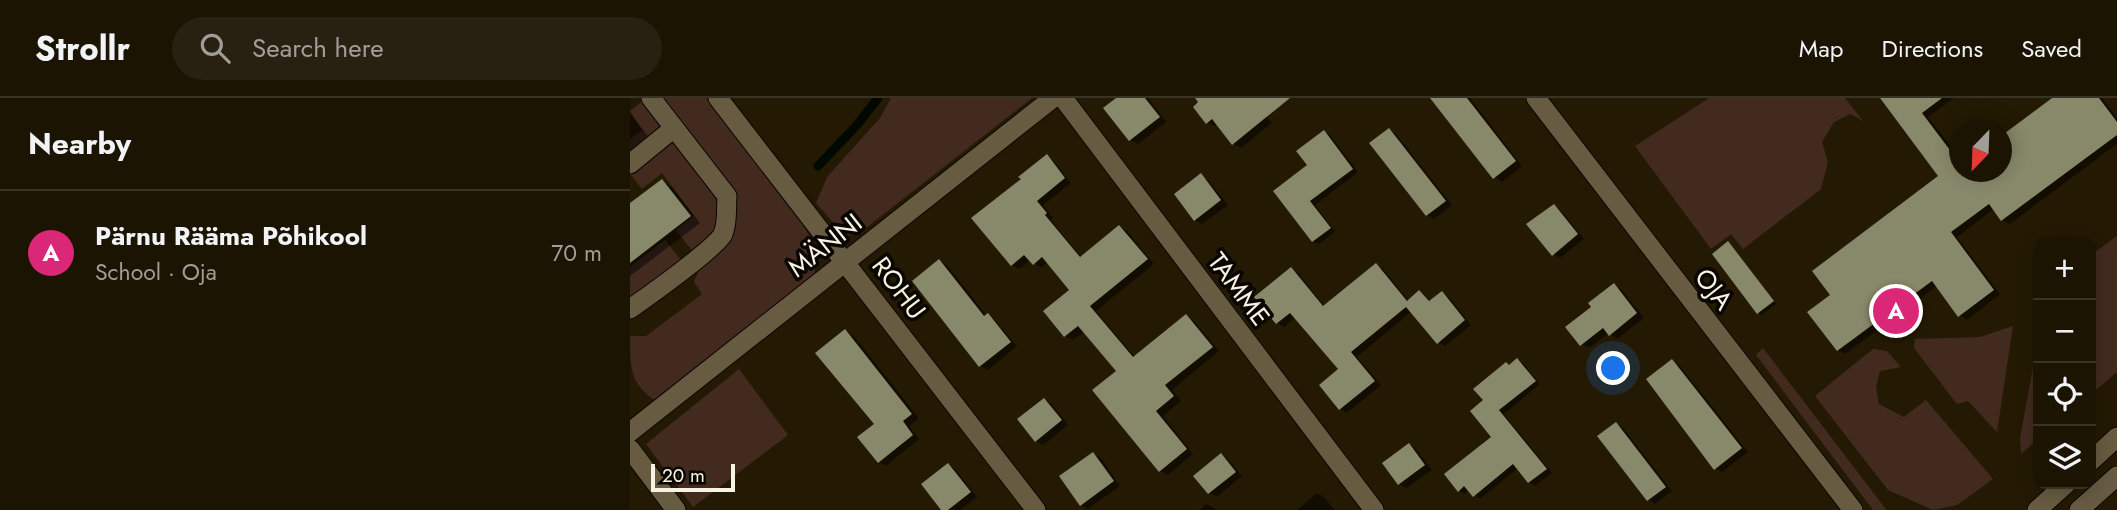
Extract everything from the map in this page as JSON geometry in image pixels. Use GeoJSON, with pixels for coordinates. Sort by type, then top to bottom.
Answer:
{"type":"FeatureCollection","features":[{"type":"Feature","properties":{"kind":"street"},"geometry":{"type":"LineString","coordinates":[[630,309],[722,235],[727,196],[651,98]]}},
{"type":"Feature","properties":{"kind":"street","name":"ROHU"},"geometry":{"type":"LineString","coordinates":[[718,98],[1036,510]]}},
{"type":"Feature","properties":{"kind":"street","name":"MÄNNI"},"geometry":{"type":"LineString","coordinates":[[630,432],[1053,98]]}},
{"type":"Feature","properties":{"kind":"street","name":"TAMME"},"geometry":{"type":"LineString","coordinates":[[1063,98],[1374,510]]}},
{"type":"Feature","properties":{"kind":"street","name":"OJA"},"geometry":{"type":"LineString","coordinates":[[1536,98],[1853,510]]}},
{"type":"Feature","properties":{"kind":"street"},"geometry":{"type":"LineString","coordinates":[[630,164],[674,128]]}},
{"type":"Feature","properties":{"kind":"street"},"geometry":{"type":"LineString","coordinates":[[2096,456],[2117,437]]}},
{"type":"Feature","properties":{"kind":"street"},"geometry":{"type":"LineString","coordinates":[[630,449],[676,510]]}},
{"type":"Feature","properties":{"kind":"street"},"geometry":{"type":"LineString","coordinates":[[2079,510],[2117,476]]}},
{"type":"Feature","properties":{"kind":"street"},"geometry":{"type":"LineString","coordinates":[[2037,510],[2060,489]]}},
{"type":"Feature","properties":{"kind":"shaded area"},"geometry":{"type":"Polygon","coordinates":[[[663,98],[706,98],[802,224],[814,243],[817,261],[813,277],[658,402],[642,389],[634,375],[630,357],[630,336],[646,336],[702,294],[694,282],[701,265],[734,228],[663,98]]]}},
{"type":"Feature","properties":{"kind":"shaded area"},"geometry":{"type":"Polygon","coordinates":[[[891,98],[1032,98],[857,235],[844,235],[816,203],[827,177],[880,118],[891,98]]]}},
{"type":"Feature","properties":{"kind":"shaded area"},"geometry":{"type":"Polygon","coordinates":[[[1709,98],[1845,98],[1863,121],[1850,114],[1834,122],[1822,142],[1828,162],[1821,189],[1743,249],[1731,234],[1711,249],[1635,146],[1709,98]]]}},
{"type":"Feature","properties":{"kind":"shaded area"},"geometry":{"type":"Polygon","coordinates":[[[644,100],[657,119],[659,127],[630,154],[630,139],[642,130],[630,111],[644,100]]]}},
{"type":"Feature","properties":{"kind":"shaded area"},"geometry":{"type":"Polygon","coordinates":[[[676,143],[709,186],[720,210],[714,233],[693,252],[676,230],[694,216],[662,173],[642,189],[630,174],[668,144],[676,143]]]}},
{"type":"Feature","properties":{"kind":"shaded area"},"geometry":{"type":"Polygon","coordinates":[[[2117,236],[2117,372],[2096,390],[2096,300],[2096,251],[2117,236]]]}},
{"type":"Feature","properties":{"kind":"shaded area"},"geometry":{"type":"Polygon","coordinates":[[[665,240],[681,260],[630,299],[630,267],[665,240]]]}},
{"type":"Feature","properties":{"kind":"shaded area"},"geometry":{"type":"Polygon","coordinates":[[[2013,326],[1997,432],[1968,401],[1957,404],[1914,348],[1915,339],[1980,337],[2013,326]]]}},
{"type":"Feature","properties":{"kind":"shaded area"},"geometry":{"type":"Polygon","coordinates":[[[1763,348],[1886,510],[1873,510],[1756,355],[1763,348]]]}},
{"type":"Feature","properties":{"kind":"shaded area"},"geometry":{"type":"Polygon","coordinates":[[[1873,349],[1887,351],[1901,367],[1880,371],[1876,387],[1879,404],[1904,417],[1926,400],[1993,479],[1957,505],[1933,510],[1888,490],[1815,396],[1873,349]]]}},
{"type":"Feature","properties":{"kind":"shaded area"},"geometry":{"type":"Polygon","coordinates":[[[2033,367],[2033,443],[2021,454],[2020,438],[2033,367]]]}},
{"type":"Feature","properties":{"kind":"shaded area"},"geometry":{"type":"Polygon","coordinates":[[[739,369],[788,435],[693,507],[646,444],[739,369]]]}},
{"type":"Feature","properties":{"kind":"building"},"geometry":{"type":"Polygon","coordinates":[[[1116,98],[1145,98],[1160,117],[1129,141],[1103,108],[1116,98]]]}},
{"type":"Feature","properties":{"kind":"building"},"geometry":{"type":"Polygon","coordinates":[[[1195,98],[1290,98],[1232,145],[1212,119],[1206,124],[1193,107],[1198,102],[1195,98]]]}},
{"type":"Feature","properties":{"kind":"building"},"geometry":{"type":"Polygon","coordinates":[[[1430,98],[1467,98],[1516,161],[1493,179],[1430,98]]]}},
{"type":"Feature","properties":{"kind":"building"},"geometry":{"type":"Polygon","coordinates":[[[1880,98],[1942,98],[1922,113],[1949,149],[1949,182],[2012,182],[2012,128],[2052,98],[2099,98],[2117,122],[2117,135],[2001,221],[1989,204],[1951,232],[1994,290],[1958,317],[1932,281],[1837,351],[1807,312],[1830,295],[1812,271],[1938,176],[1880,98]]]}},
{"type":"Feature","properties":{"kind":"building"},"geometry":{"type":"Polygon","coordinates":[[[1389,128],[1446,201],[1426,216],[1369,143],[1389,128]]]}},
{"type":"Feature","properties":{"kind":"building"},"geometry":{"type":"Polygon","coordinates":[[[1324,130],[1353,169],[1310,201],[1331,228],[1312,242],[1273,191],[1307,165],[1296,151],[1324,130]]]}},
{"type":"Feature","properties":{"kind":"building"},"geometry":{"type":"Polygon","coordinates":[[[1047,154],[1065,178],[1037,201],[1047,213],[1045,215],[1080,257],[1119,225],[1148,259],[1090,306],[1133,357],[1186,314],[1213,347],[1165,385],[1174,396],[1156,411],[1187,449],[1159,472],[1092,390],[1116,371],[1078,326],[1064,337],[1043,311],[1069,290],[1042,257],[1033,265],[1024,255],[1011,266],[971,218],[1021,179],[1018,177],[1047,154]]]}},
{"type":"Feature","properties":{"kind":"building"},"geometry":{"type":"Polygon","coordinates":[[[1201,173],[1221,200],[1194,221],[1174,194],[1201,173]]]}},
{"type":"Feature","properties":{"kind":"building"},"geometry":{"type":"Polygon","coordinates":[[[662,179],[691,216],[630,263],[630,203],[662,179]]]}},
{"type":"Feature","properties":{"kind":"building"},"geometry":{"type":"Polygon","coordinates":[[[1554,204],[1578,234],[1552,256],[1526,224],[1554,204]]]}},
{"type":"Feature","properties":{"kind":"building"},"geometry":{"type":"Polygon","coordinates":[[[1728,241],[1774,301],[1757,314],[1712,254],[1728,241]]]}},
{"type":"Feature","properties":{"kind":"building"},"geometry":{"type":"Polygon","coordinates":[[[939,259],[984,316],[988,313],[1011,342],[979,367],[912,281],[939,259]]]}},
{"type":"Feature","properties":{"kind":"building"},"geometry":{"type":"Polygon","coordinates":[[[1376,263],[1407,301],[1419,290],[1429,301],[1442,291],[1465,320],[1437,344],[1406,307],[1351,352],[1375,381],[1339,410],[1319,385],[1338,369],[1290,313],[1276,324],[1254,297],[1291,267],[1323,306],[1376,263]]]}},
{"type":"Feature","properties":{"kind":"building"},"geometry":{"type":"Polygon","coordinates":[[[1614,283],[1637,313],[1609,336],[1603,328],[1580,346],[1565,327],[1591,307],[1588,303],[1614,283]]]}},
{"type":"Feature","properties":{"kind":"building"},"geometry":{"type":"Polygon","coordinates":[[[845,329],[912,414],[903,421],[913,435],[878,463],[857,437],[874,424],[815,353],[845,329]]]}},
{"type":"Feature","properties":{"kind":"building"},"geometry":{"type":"Polygon","coordinates":[[[1517,358],[1536,381],[1499,410],[1547,469],[1528,483],[1513,464],[1473,497],[1464,486],[1458,492],[1444,474],[1491,437],[1470,411],[1483,400],[1473,389],[1506,362],[1509,365],[1517,358]]]}},
{"type":"Feature","properties":{"kind":"building"},"geometry":{"type":"Polygon","coordinates":[[[1672,359],[1742,448],[1714,470],[1646,379],[1672,359]]]}},
{"type":"Feature","properties":{"kind":"building"},"geometry":{"type":"Polygon","coordinates":[[[1044,398],[1062,420],[1035,442],[1017,419],[1044,398]]]}},
{"type":"Feature","properties":{"kind":"building"},"geometry":{"type":"Polygon","coordinates":[[[1616,422],[1666,487],[1647,501],[1597,436],[1616,422]]]}},
{"type":"Feature","properties":{"kind":"building"},"geometry":{"type":"Polygon","coordinates":[[[1409,443],[1425,465],[1398,485],[1382,463],[1409,443]]]}},
{"type":"Feature","properties":{"kind":"building"},"geometry":{"type":"Polygon","coordinates":[[[1093,452],[1114,481],[1080,506],[1059,476],[1093,452]]]}},
{"type":"Feature","properties":{"kind":"building"},"geometry":{"type":"Polygon","coordinates":[[[1221,453],[1236,472],[1208,494],[1193,476],[1221,453]]]}},
{"type":"Feature","properties":{"kind":"building"},"geometry":{"type":"Polygon","coordinates":[[[948,463],[971,492],[948,510],[941,510],[921,484],[948,463]]]}},
{"type":"Feature","properties":{"kind":"waterway"},"geometry":{"type":"LineString","coordinates":[[818,166],[857,125],[878,98]]}},
{"type":"Feature","properties":{"kind":"place","name":"Pärnu Rääma Põhikool"},"geometry":{"type":"Point","coordinates":[1896,311]}}]}
